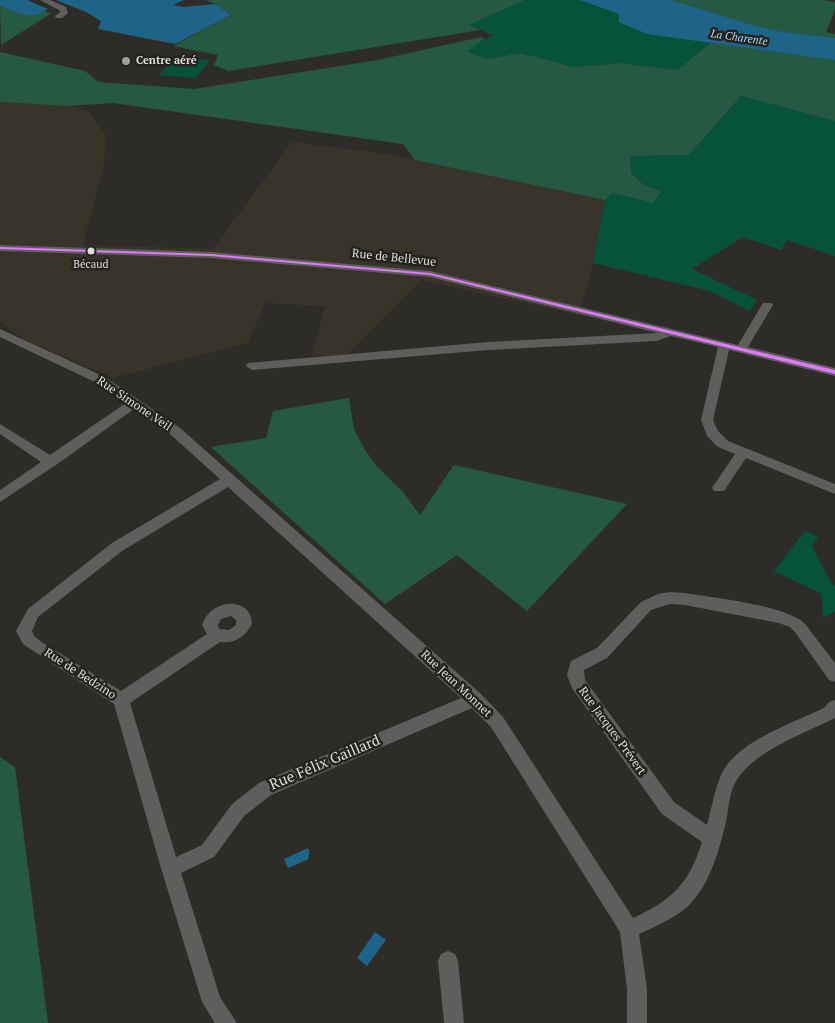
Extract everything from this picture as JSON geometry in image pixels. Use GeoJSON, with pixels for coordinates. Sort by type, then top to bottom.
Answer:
{"type":"FeatureCollection","features":[{"type":"Feature","properties":{"kind":"street"},"geometry":{"type":"LineString","coordinates":[[44,0],[63,9],[64,13],[59,16]]}},
{"type":"Feature","properties":{"kind":"street","name":"Rue de Bellevue"},"geometry":{"type":"LineString","coordinates":[[0,248],[184,254],[430,274],[835,372]]}},
{"type":"Feature","properties":{"kind":"street"},"geometry":{"type":"LineString","coordinates":[[740,350],[767,305]]}},
{"type":"Feature","properties":{"kind":"street","name":"Rue Simone Veil"},"geometry":{"type":"LineString","coordinates":[[0,333],[101,380],[175,430],[229,480]]}},
{"type":"Feature","properties":{"kind":"street"},"geometry":{"type":"LineString","coordinates":[[252,366],[488,346],[656,337],[671,333]]}},
{"type":"Feature","properties":{"kind":"street"},"geometry":{"type":"LineString","coordinates":[[724,346],[707,420],[712,433],[724,444],[835,489]]}},
{"type":"Feature","properties":{"kind":"street"},"geometry":{"type":"LineString","coordinates":[[0,497],[134,403]]}},
{"type":"Feature","properties":{"kind":"street"},"geometry":{"type":"LineString","coordinates":[[0,428],[51,462]]}},
{"type":"Feature","properties":{"kind":"street"},"geometry":{"type":"LineString","coordinates":[[719,488],[743,452]]}},
{"type":"Feature","properties":{"kind":"street","name":"Rue Jean Monnet"},"geometry":{"type":"LineString","coordinates":[[229,480],[475,699],[497,722],[629,929],[637,989],[637,1023]]}},
{"type":"Feature","properties":{"kind":"street","name":"Rue de Bedzino"},"geometry":{"type":"LineString","coordinates":[[227,1023],[212,1002],[170,868],[121,700],[28,640],[24,631],[32,613],[117,547],[229,480]]}},
{"type":"Feature","properties":{"kind":"street","name":"Rue Jacques Prévert"},"geometry":{"type":"LineString","coordinates":[[713,839],[668,808],[578,683],[575,675],[577,666],[602,652],[646,606],[670,598],[781,616],[795,623],[800,628],[835,675]]}},
{"type":"Feature","properties":{"kind":"street"},"geometry":{"type":"LineString","coordinates":[[121,700],[218,635]]}},
{"type":"Feature","properties":{"kind":"street","name":"Rue Félix Gaillard"},"geometry":{"type":"LineString","coordinates":[[170,868],[198,857],[208,850],[238,810],[265,789],[475,699]]}},
{"type":"Feature","properties":{"kind":"street"},"geometry":{"type":"LineString","coordinates":[[629,929],[659,915],[685,896],[696,880],[713,839],[726,782],[735,767],[756,750],[830,713],[835,707]]}},
{"type":"Feature","properties":{"kind":"street"},"geometry":{"type":"LineString","coordinates":[[448,961],[454,1023]]}},
{"type":"Feature","properties":{"kind":"shaded area"},"geometry":{"type":"Polygon","coordinates":[[[0,102],[68,106],[89,112],[106,135],[104,164],[83,245],[213,249],[292,142],[389,154],[605,200],[593,263],[579,315],[421,280],[347,355],[312,356],[325,306],[265,303],[248,343],[113,378],[25,340],[0,322],[0,102]]]}},
{"type":"Feature","properties":{"kind":"green space"},"geometry":{"type":"Polygon","coordinates":[[[205,0],[525,0],[469,25],[480,30],[228,71],[214,65],[218,55],[173,46],[231,15],[216,4],[205,0]]]}},
{"type":"Feature","properties":{"kind":"green space"},"geometry":{"type":"Polygon","coordinates":[[[525,0],[600,0],[713,41],[677,70],[620,63],[574,67],[521,53],[486,59],[466,51],[493,35],[468,25],[525,0]]]}},
{"type":"Feature","properties":{"kind":"green space"},"geometry":{"type":"Polygon","coordinates":[[[600,0],[823,0],[835,2],[835,10],[826,32],[835,34],[835,121],[741,96],[689,155],[630,156],[631,173],[644,185],[662,191],[653,203],[612,193],[605,200],[415,160],[403,144],[113,103],[68,106],[0,102],[0,52],[85,71],[98,82],[194,89],[378,60],[481,37],[485,39],[467,51],[486,59],[521,53],[574,67],[620,63],[677,70],[713,41],[600,0]]]}},
{"type":"Feature","properties":{"kind":"green space"},"geometry":{"type":"Polygon","coordinates":[[[0,3],[52,13],[1,45],[0,3]]]}},
{"type":"Feature","properties":{"kind":"green space"},"geometry":{"type":"Polygon","coordinates":[[[175,57],[210,60],[196,78],[159,75],[175,57]]]}},
{"type":"Feature","properties":{"kind":"green space"},"geometry":{"type":"Polygon","coordinates":[[[741,96],[835,121],[835,256],[787,240],[781,250],[743,237],[692,269],[757,300],[750,311],[710,291],[593,263],[605,200],[612,193],[653,203],[662,191],[644,185],[631,173],[630,156],[689,155],[741,96]]]}},
{"type":"Feature","properties":{"kind":"green space"},"geometry":{"type":"Polygon","coordinates":[[[349,398],[354,429],[365,450],[376,465],[403,492],[420,515],[454,465],[627,504],[527,611],[457,555],[385,604],[211,447],[266,438],[273,411],[349,398]]]}},
{"type":"Feature","properties":{"kind":"green space"},"geometry":{"type":"Polygon","coordinates":[[[805,531],[818,537],[812,546],[831,583],[835,585],[835,612],[823,618],[822,594],[774,571],[805,531]]]}},
{"type":"Feature","properties":{"kind":"green space"},"geometry":{"type":"Polygon","coordinates":[[[0,757],[15,767],[48,1023],[0,1023],[0,757]]]}},
{"type":"Feature","properties":{"kind":"water"},"geometry":{"type":"Polygon","coordinates":[[[0,0],[27,0],[48,9],[36,15],[24,15],[0,5],[0,0]]]}},
{"type":"Feature","properties":{"kind":"water"},"geometry":{"type":"Polygon","coordinates":[[[56,0],[184,0],[173,5],[183,7],[216,4],[231,15],[175,44],[98,29],[101,21],[86,12],[56,0]]]}},
{"type":"Feature","properties":{"kind":"water","name":"La Charente"},"geometry":{"type":"Polygon","coordinates":[[[580,0],[671,0],[755,26],[782,32],[835,38],[835,60],[647,34],[619,22],[619,14],[580,0]]]}},
{"type":"Feature","properties":{"kind":"water"},"geometry":{"type":"Polygon","coordinates":[[[308,848],[310,853],[309,859],[288,868],[284,859],[308,848]]]}},
{"type":"Feature","properties":{"kind":"water"},"geometry":{"type":"Polygon","coordinates":[[[375,932],[386,940],[367,966],[357,958],[375,932]]]}},
{"type":"Feature","properties":{"kind":"transit line"},"geometry":{"type":"LineString","coordinates":[[0,248],[211,255],[430,274],[835,372]]}},
{"type":"Feature","properties":{"kind":"place","name":"Centre aéré"},"geometry":{"type":"Point","coordinates":[126,61]}},
{"type":"Feature","properties":{"kind":"place","name":"Bécaud"},"geometry":{"type":"Point","coordinates":[91,251]}}]}
